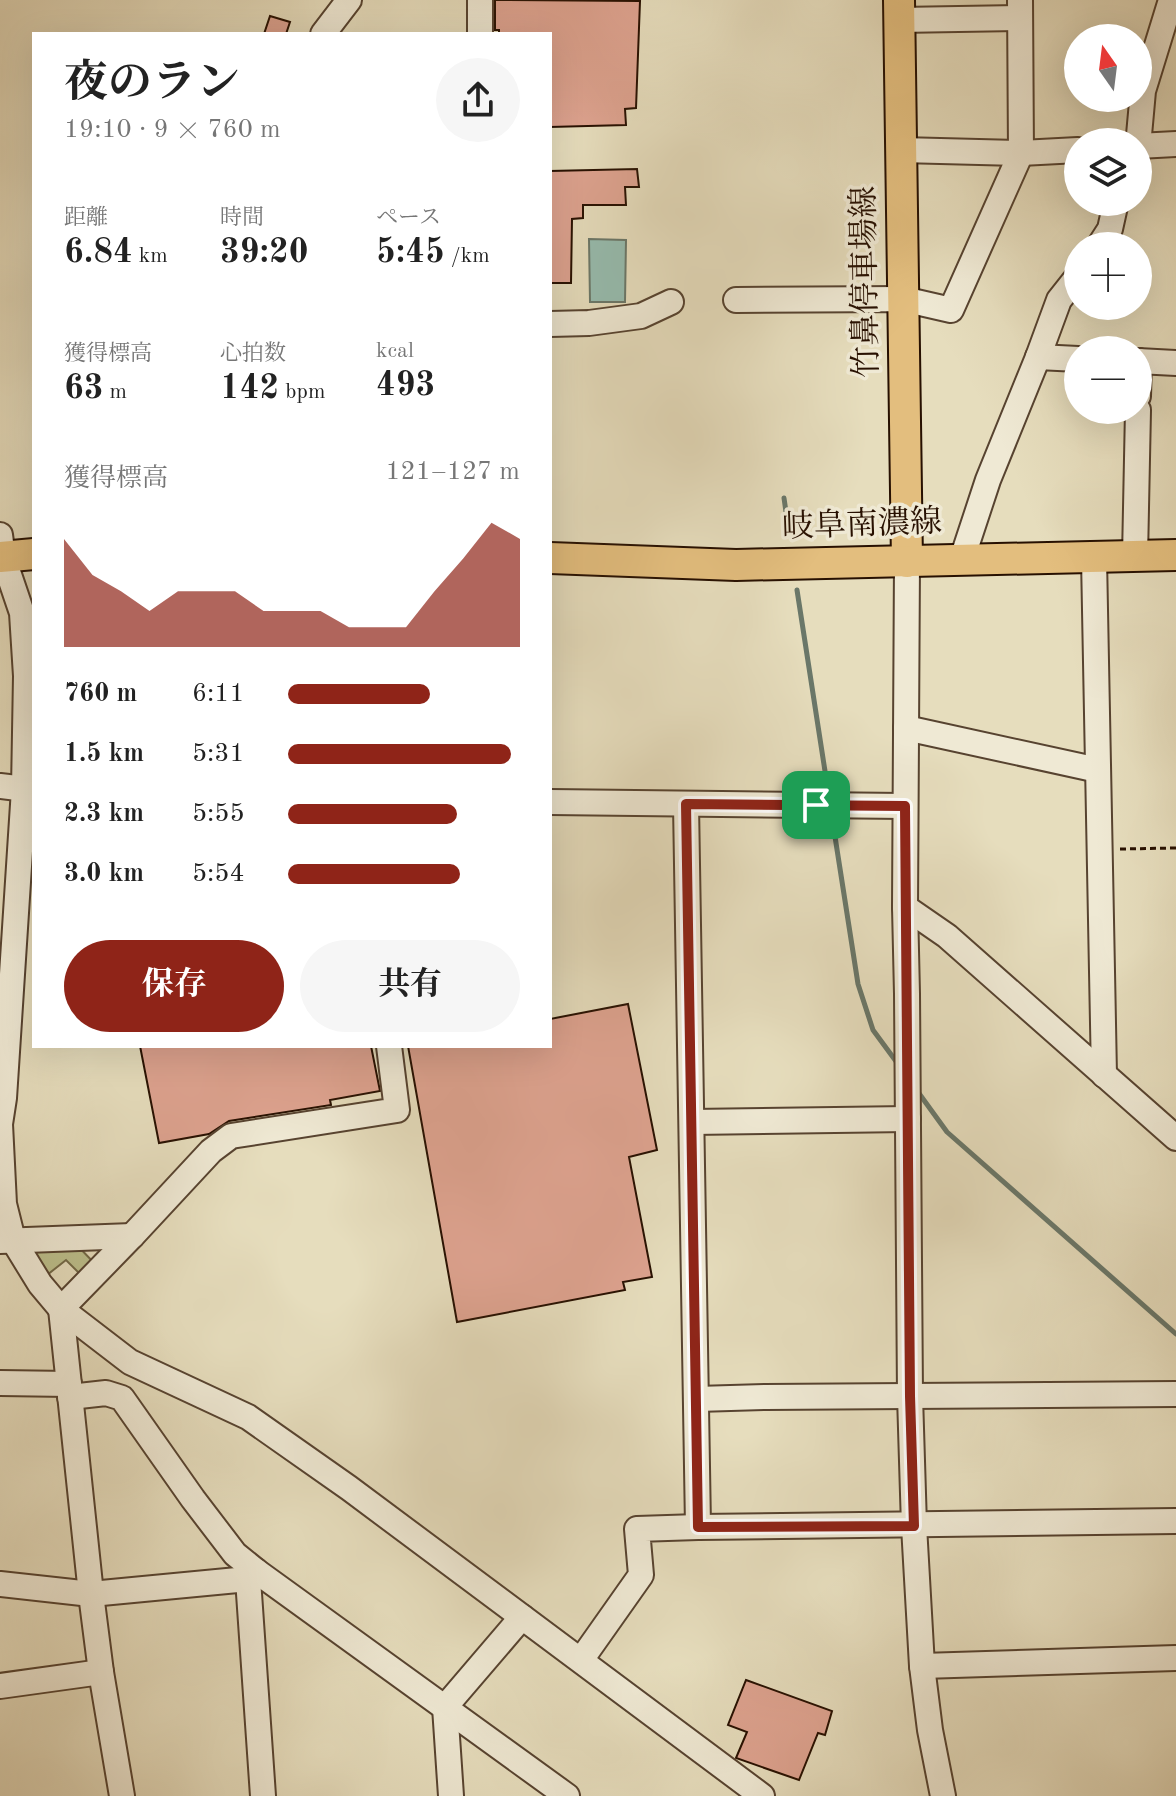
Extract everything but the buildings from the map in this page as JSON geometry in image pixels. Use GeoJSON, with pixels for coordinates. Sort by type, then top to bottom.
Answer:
{"type":"FeatureCollection","features":[{"type":"Feature","properties":{"kind":"main road","name":"竹鼻停車場線"},"geometry":{"type":"LineString","coordinates":[[899,10],[907,562]]}},
{"type":"Feature","properties":{"kind":"main road"},"geometry":{"type":"LineString","coordinates":[[1,550],[32,554]]}},
{"type":"Feature","properties":{"kind":"main road","name":"岐阜南濃線"},"geometry":{"type":"LineString","coordinates":[[552,558],[736,565],[1176,555]]}},
{"type":"Feature","properties":{"kind":"street"},"geometry":{"type":"LineString","coordinates":[[325,32],[349,0]]}},
{"type":"Feature","properties":{"kind":"street"},"geometry":{"type":"LineString","coordinates":[[480,0],[480,32]]}},
{"type":"Feature","properties":{"kind":"street"},"geometry":{"type":"LineString","coordinates":[[1140,128],[1143,91],[1171,0]]}},
{"type":"Feature","properties":{"kind":"street"},"geometry":{"type":"LineString","coordinates":[[736,300],[903,299],[951,310],[1021,153],[1020,9],[899,10]]}},
{"type":"Feature","properties":{"kind":"street"},"geometry":{"type":"LineString","coordinates":[[1152,145],[1176,144]]}},
{"type":"Feature","properties":{"kind":"street"},"geometry":{"type":"LineString","coordinates":[[901,150],[1021,153],[1064,151]]}},
{"type":"Feature","properties":{"kind":"street"},"geometry":{"type":"LineString","coordinates":[[962,559],[988,480],[1064,294]]}},
{"type":"Feature","properties":{"kind":"street"},"geometry":{"type":"LineString","coordinates":[[552,324],[641,316],[671,302]]}},
{"type":"Feature","properties":{"kind":"street"},"geometry":{"type":"LineString","coordinates":[[1038,357],[1064,358]]}},
{"type":"Feature","properties":{"kind":"street"},"geometry":{"type":"LineString","coordinates":[[1152,362],[1176,363]]}},
{"type":"Feature","properties":{"kind":"street"},"geometry":{"type":"LineString","coordinates":[[1135,557],[1138,424]]}},
{"type":"Feature","properties":{"kind":"street"},"geometry":{"type":"LineString","coordinates":[[1,550],[22,613],[26,676],[0,1124],[6,1240],[61,1309],[130,1362],[248,1417],[349,1488],[762,1796]]}},
{"type":"Feature","properties":{"kind":"street"},"geometry":{"type":"LineString","coordinates":[[1094,558],[1104,1075]]}},
{"type":"Feature","properties":{"kind":"street"},"geometry":{"type":"LineString","coordinates":[[907,562],[905,907],[910,1396],[922,1666],[943,1796]]}},
{"type":"Feature","properties":{"kind":"street"},"geometry":{"type":"LineString","coordinates":[[906,728],[1098,770]]}},
{"type":"Feature","properties":{"kind":"street"},"geometry":{"type":"LineString","coordinates":[[552,802],[905,806]]}},
{"type":"Feature","properties":{"kind":"street"},"geometry":{"type":"LineString","coordinates":[[686,804],[698,1527]]}},
{"type":"Feature","properties":{"kind":"street"},"geometry":{"type":"LineString","coordinates":[[905,907],[947,936],[1104,1075],[1166,1120],[1176,1138]]}},
{"type":"Feature","properties":{"kind":"street"},"geometry":{"type":"LineString","coordinates":[[61,1309],[211,1151],[231,1136],[397,1110],[389,1048]]}},
{"type":"Feature","properties":{"kind":"street"},"geometry":{"type":"LineString","coordinates":[[692,1122],[908,1117]]}},
{"type":"Feature","properties":{"kind":"street"},"geometry":{"type":"LineString","coordinates":[[6,1240],[132,1236]]}},
{"type":"Feature","properties":{"kind":"street"},"geometry":{"type":"LineString","coordinates":[[61,1309],[91,1594],[122,1796]]}},
{"type":"Feature","properties":{"kind":"street"},"geometry":{"type":"LineString","coordinates":[[0,1383],[106,1393],[122,1398],[252,1575],[445,1707],[567,1796]]}},
{"type":"Feature","properties":{"kind":"street"},"geometry":{"type":"LineString","coordinates":[[697,1399],[1174,1391]]}},
{"type":"Feature","properties":{"kind":"street"},"geometry":{"type":"LineString","coordinates":[[581,1660],[641,1575],[637,1529],[1176,1521]]}},
{"type":"Feature","properties":{"kind":"street"},"geometry":{"type":"LineString","coordinates":[[0,1584],[91,1594],[252,1575]]}},
{"type":"Feature","properties":{"kind":"street"},"geometry":{"type":"LineString","coordinates":[[252,1575],[263,1796]]}},
{"type":"Feature","properties":{"kind":"street"},"geometry":{"type":"LineString","coordinates":[[451,1796],[445,1707],[522,1617]]}},
{"type":"Feature","properties":{"kind":"street"},"geometry":{"type":"LineString","coordinates":[[922,1666],[1176,1658]]}},
{"type":"Feature","properties":{"kind":"street"},"geometry":{"type":"LineString","coordinates":[[0,1686],[101,1672]]}},
{"type":"Feature","properties":{"kind":"path"},"geometry":{"type":"LineString","coordinates":[[1100,850],[1176,848]]}},
{"type":"Feature","properties":{"kind":"green space"},"geometry":{"type":"Polygon","coordinates":[[[72,1240],[98,1267],[85,1279],[66,1260],[42,1279],[18,1241],[72,1240]]]}},
{"type":"Feature","properties":{"kind":"water"},"geometry":{"type":"Polygon","coordinates":[[[589,239],[626,240],[625,302],[590,302],[589,239]]]}},
{"type":"Feature","properties":{"kind":"waterway"},"geometry":{"type":"LineString","coordinates":[[784,498],[789,533]]}},
{"type":"Feature","properties":{"kind":"waterway"},"geometry":{"type":"LineString","coordinates":[[797,590],[829,797]]}},
{"type":"Feature","properties":{"kind":"waterway"},"geometry":{"type":"LineString","coordinates":[[831,811],[858,984],[873,1030],[898,1064]]}},
{"type":"Feature","properties":{"kind":"waterway"},"geometry":{"type":"LineString","coordinates":[[918,1092],[947,1132],[1176,1334]]}},
{"type":"Feature","properties":{"kind":"route"},"geometry":{"type":"LineString","coordinates":[[686,804],[816,805],[905,806],[914,1526],[698,1527],[686,804]]}}]}
